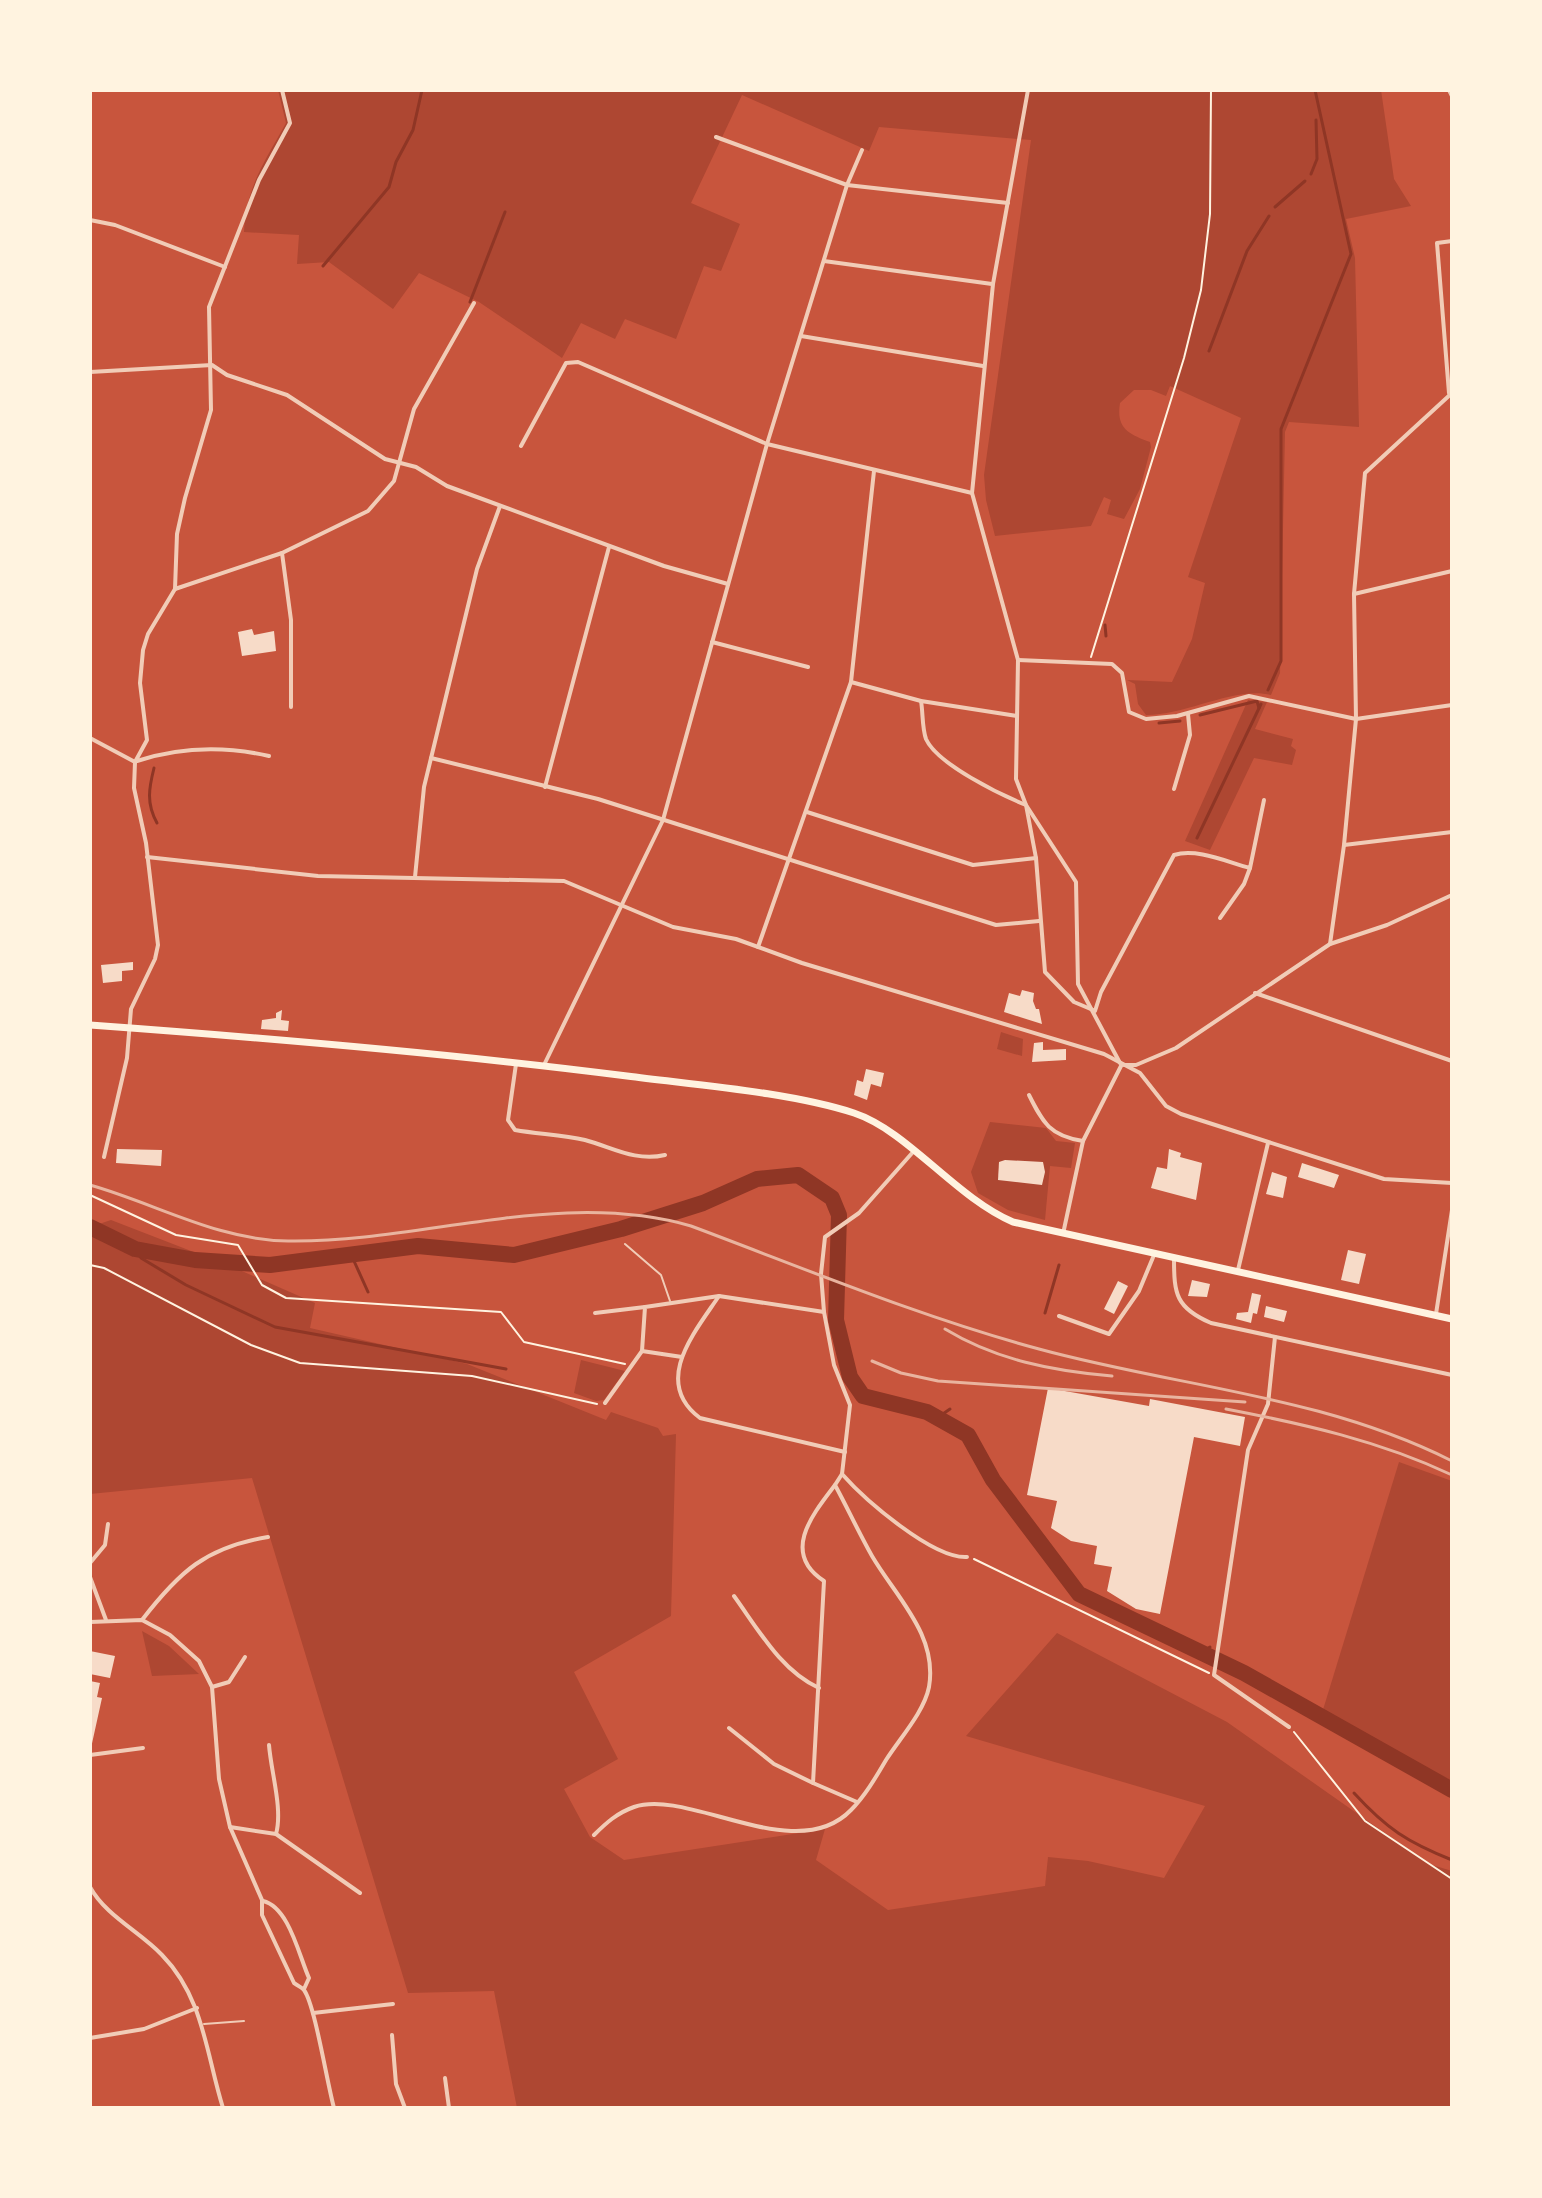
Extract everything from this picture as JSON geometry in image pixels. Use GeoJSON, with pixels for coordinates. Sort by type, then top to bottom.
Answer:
{"type":"FeatureCollection","features":[{"type":"Feature","properties":{"kind":"main road"},"geometry":{"type":"LineString","coordinates":[[90,1025],[544,1065],[727,1090],[854,1113],[883,1128],[993,1213],[1013,1222],[1452,1319]]}},
{"type":"Feature","properties":{"kind":"street"},"geometry":{"type":"LineString","coordinates":[[104,1157],[127,1058],[131,1009],[155,959],[158,945],[147,857],[134,788],[135,762],[147,740],[140,683],[143,650],[148,634],[175,589],[177,534],[211,410],[209,307],[259,180],[290,123],[282,90]]}},
{"type":"Feature","properties":{"kind":"street"},"geometry":{"type":"LineString","coordinates":[[1028,90],[993,284],[972,493],[1018,660],[1016,779],[1026,805],[1036,858],[1045,972],[1074,1002],[1095,1011]]}},
{"type":"Feature","properties":{"kind":"street"},"geometry":{"type":"LineString","coordinates":[[1449,90],[1452,96]]}},
{"type":"Feature","properties":{"kind":"street"},"geometry":{"type":"LineString","coordinates":[[716,137],[847,185],[1008,203]]}},
{"type":"Feature","properties":{"kind":"street"},"geometry":{"type":"LineString","coordinates":[[544,1065],[663,820],[767,444],[847,185],[862,150]]}},
{"type":"Feature","properties":{"kind":"street"},"geometry":{"type":"LineString","coordinates":[[90,220],[115,225],[225,267]]}},
{"type":"Feature","properties":{"kind":"street"},"geometry":{"type":"LineString","coordinates":[[1330,944],[1344,845],[1356,719],[1354,594],[1365,473],[1450,393],[1437,243],[1452,241]]}},
{"type":"Feature","properties":{"kind":"street"},"geometry":{"type":"LineString","coordinates":[[824,261],[993,284]]}},
{"type":"Feature","properties":{"kind":"street"},"geometry":{"type":"LineString","coordinates":[[175,589],[282,553],[368,511],[394,481],[414,409],[474,303]]}},
{"type":"Feature","properties":{"kind":"street"},"geometry":{"type":"LineString","coordinates":[[801,336],[983,366]]}},
{"type":"Feature","properties":{"kind":"street"},"geometry":{"type":"LineString","coordinates":[[521,446],[566,363],[578,362],[767,444],[972,493]]}},
{"type":"Feature","properties":{"kind":"street"},"geometry":{"type":"LineString","coordinates":[[90,372],[212,365],[227,375],[287,395],[385,459],[416,467],[447,486],[609,547],[728,584]]}},
{"type":"Feature","properties":{"kind":"street"},"geometry":{"type":"LineString","coordinates":[[758,947],[851,682],[874,471]]}},
{"type":"Feature","properties":{"kind":"street"},"geometry":{"type":"LineString","coordinates":[[415,877],[418,827],[431,758],[477,569],[500,506]]}},
{"type":"Feature","properties":{"kind":"street"},"geometry":{"type":"LineString","coordinates":[[545,787],[609,547]]}},
{"type":"Feature","properties":{"kind":"street"},"geometry":{"type":"LineString","coordinates":[[282,553],[291,620],[291,707]]}},
{"type":"Feature","properties":{"kind":"street"},"geometry":{"type":"LineString","coordinates":[[1354,594],[1452,571]]}},
{"type":"Feature","properties":{"kind":"street"},"geometry":{"type":"LineString","coordinates":[[712,642],[808,667]]}},
{"type":"Feature","properties":{"kind":"street"},"geometry":{"type":"LineString","coordinates":[[1018,660],[1112,664],[1122,673],[1129,712],[1135,717],[1188,714],[1259,696],[1356,719],[1452,705]]}},
{"type":"Feature","properties":{"kind":"street"},"geometry":{"type":"LineString","coordinates":[[851,682],[921,701],[1017,716]]}},
{"type":"Feature","properties":{"kind":"street"},"geometry":{"type":"LineString","coordinates":[[921,701],[927,739],[941,755],[994,792],[1026,805],[1076,882],[1078,984],[1083,997],[1095,1011],[1111,1050],[1122,1064],[1136,1065],[1176,1048],[1330,944],[1387,925],[1452,895]]}},
{"type":"Feature","properties":{"kind":"street"},"geometry":{"type":"LineString","coordinates":[[1174,789],[1190,735],[1188,714]]}},
{"type":"Feature","properties":{"kind":"street"},"geometry":{"type":"LineString","coordinates":[[90,738],[135,762],[186,750],[239,749],[269,756]]}},
{"type":"Feature","properties":{"kind":"street"},"geometry":{"type":"LineString","coordinates":[[431,758],[663,820],[996,925],[1039,921]]}},
{"type":"Feature","properties":{"kind":"street"},"geometry":{"type":"LineString","coordinates":[[1220,918],[1244,884],[1250,868],[1264,800]]}},
{"type":"Feature","properties":{"kind":"street"},"geometry":{"type":"LineString","coordinates":[[807,812],[973,865],[1036,858]]}},
{"type":"Feature","properties":{"kind":"street"},"geometry":{"type":"LineString","coordinates":[[1344,845],[1452,832]]}},
{"type":"Feature","properties":{"kind":"street"},"geometry":{"type":"LineString","coordinates":[[1095,1011],[1101,992],[1174,855],[1184,852],[1201,854],[1250,868]]}},
{"type":"Feature","properties":{"kind":"street"},"geometry":{"type":"LineString","coordinates":[[147,857],[304,875],[564,881],[673,927],[758,947],[1104,1054],[1140,1073],[1166,1106],[1181,1114],[1384,1179],[1452,1183]]}},
{"type":"Feature","properties":{"kind":"street"},"geometry":{"type":"LineString","coordinates":[[1255,993],[1452,1061]]}},
{"type":"Feature","properties":{"kind":"street"},"geometry":{"type":"LineString","coordinates":[[516,1062],[508,1120],[515,1130],[586,1140],[624,1154],[652,1158],[665,1155]]}},
{"type":"Feature","properties":{"kind":"street"},"geometry":{"type":"LineString","coordinates":[[1063,1234],[1083,1141],[1122,1064]]}},
{"type":"Feature","properties":{"kind":"street"},"geometry":{"type":"LineString","coordinates":[[1029,1095],[1047,1126],[1060,1137],[1083,1141]]}},
{"type":"Feature","properties":{"kind":"street"},"geometry":{"type":"LineString","coordinates":[[1237,1272],[1268,1143]]}},
{"type":"Feature","properties":{"kind":"street"},"geometry":{"type":"LineString","coordinates":[[813,1783],[824,1581],[808,1571],[803,1555],[806,1521],[842,1474],[850,1405],[834,1365],[824,1312],[821,1274],[825,1237],[830,1230],[850,1219],[898,1173],[913,1152]]}},
{"type":"Feature","properties":{"kind":"street"},"geometry":{"type":"LineString","coordinates":[[1436,1316],[1452,1210]]}},
{"type":"Feature","properties":{"kind":"street"},"geometry":{"type":"LineString","coordinates":[[1059,1316],[1109,1334],[1139,1291],[1154,1255]]}},
{"type":"Feature","properties":{"kind":"street"},"geometry":{"type":"LineString","coordinates":[[1174,1259],[1174,1289],[1194,1314],[1221,1326],[1452,1375]]}},
{"type":"Feature","properties":{"kind":"street"},"geometry":{"type":"LineString","coordinates":[[595,1313],[719,1296],[824,1312]]}},
{"type":"Feature","properties":{"kind":"street"},"geometry":{"type":"LineString","coordinates":[[719,1296],[682,1357],[676,1377],[679,1394],[686,1407],[700,1418],[845,1452]]}},
{"type":"Feature","properties":{"kind":"street"},"geometry":{"type":"LineString","coordinates":[[605,1403],[642,1351],[645,1307]]}},
{"type":"Feature","properties":{"kind":"street"},"geometry":{"type":"LineString","coordinates":[[1275,1337],[1270,1398],[1248,1450],[1214,1675],[1289,1727]]}},
{"type":"Feature","properties":{"kind":"street"},"geometry":{"type":"LineString","coordinates":[[642,1351],[682,1357]]}},
{"type":"Feature","properties":{"kind":"street"},"geometry":{"type":"LineString","coordinates":[[842,1474],[877,1508],[951,1558],[967,1557]]}},
{"type":"Feature","properties":{"kind":"street"},"geometry":{"type":"LineString","coordinates":[[594,1835],[609,1820],[635,1806],[661,1805],[769,1830],[821,1828],[850,1812],[857,1802],[919,1709],[928,1689],[930,1669],[921,1630],[873,1558],[835,1485]]}},
{"type":"Feature","properties":{"kind":"street"},"geometry":{"type":"LineString","coordinates":[[90,1563],[105,1545],[108,1524]]}},
{"type":"Feature","properties":{"kind":"street"},"geometry":{"type":"LineString","coordinates":[[142,1620],[172,1581],[198,1559],[236,1544],[268,1537]]}},
{"type":"Feature","properties":{"kind":"street"},"geometry":{"type":"LineString","coordinates":[[90,1577],[106,1620]]}},
{"type":"Feature","properties":{"kind":"street"},"geometry":{"type":"LineString","coordinates":[[734,1596],[778,1655],[805,1681],[819,1688]]}},
{"type":"Feature","properties":{"kind":"street"},"geometry":{"type":"LineString","coordinates":[[90,1622],[142,1620],[187,1648],[199,1661],[212,1687],[219,1779],[230,1827],[262,1900],[262,1915],[294,1983],[304,1989],[313,2013],[334,2108]]}},
{"type":"Feature","properties":{"kind":"street"},"geometry":{"type":"LineString","coordinates":[[212,1687],[229,1682],[245,1657]]}},
{"type":"Feature","properties":{"kind":"street"},"geometry":{"type":"LineString","coordinates":[[729,1728],[774,1764],[857,1802]]}},
{"type":"Feature","properties":{"kind":"street"},"geometry":{"type":"LineString","coordinates":[[269,1745],[272,1785],[281,1818],[276,1834]]}},
{"type":"Feature","properties":{"kind":"street"},"geometry":{"type":"LineString","coordinates":[[90,1755],[143,1748]]}},
{"type":"Feature","properties":{"kind":"street"},"geometry":{"type":"LineString","coordinates":[[230,1827],[276,1834],[360,1893]]}},
{"type":"Feature","properties":{"kind":"street"},"geometry":{"type":"LineString","coordinates":[[90,1887],[101,1904],[163,1956],[197,2008],[204,2024],[223,2108]]}},
{"type":"Feature","properties":{"kind":"street"},"geometry":{"type":"LineString","coordinates":[[262,1900],[277,1908],[291,1934],[309,1978],[304,1989]]}},
{"type":"Feature","properties":{"kind":"street"},"geometry":{"type":"LineString","coordinates":[[313,2013],[393,2004]]}},
{"type":"Feature","properties":{"kind":"street"},"geometry":{"type":"LineString","coordinates":[[90,2038],[144,2029],[197,2008]]}},
{"type":"Feature","properties":{"kind":"street"},"geometry":{"type":"LineString","coordinates":[[392,2035],[396,2084],[405,2108]]}},
{"type":"Feature","properties":{"kind":"street"},"geometry":{"type":"LineString","coordinates":[[445,2078],[449,2108]]}},
{"type":"Feature","properties":{"kind":"lane"},"geometry":{"type":"LineString","coordinates":[[625,1244],[661,1275],[670,1302]]}},
{"type":"Feature","properties":{"kind":"lane"},"geometry":{"type":"LineString","coordinates":[[204,2024],[244,2021]]}},
{"type":"Feature","properties":{"kind":"path"},"geometry":{"type":"LineString","coordinates":[[1089,662],[1180,373],[1201,290],[1210,214],[1211,90]]}},
{"type":"Feature","properties":{"kind":"path"},"geometry":{"type":"LineString","coordinates":[[90,1195],[176,1235],[238,1245],[255,1275],[272,1292],[286,1298],[501,1312],[524,1342],[613,1364],[634,1363]]}},
{"type":"Feature","properties":{"kind":"path"},"geometry":{"type":"LineString","coordinates":[[90,1265],[104,1268],[251,1345],[300,1363],[472,1376],[605,1403]]}},
{"type":"Feature","properties":{"kind":"path"},"geometry":{"type":"LineString","coordinates":[[967,1557],[1214,1675]]}},
{"type":"Feature","properties":{"kind":"path"},"geometry":{"type":"LineString","coordinates":[[1289,1727],[1365,1821],[1452,1879]]}},
{"type":"Feature","properties":{"kind":"shaded area"},"geometry":{"type":"Polygon","coordinates":[[[278,90],[1381,90],[1394,179],[1411,206],[1346,219],[1355,258],[1359,427],[1289,422],[1285,432],[1280,673],[1271,695],[1242,694],[1178,711],[1146,715],[1138,704],[1135,684],[1127,680],[1172,682],[1192,639],[1205,583],[1188,577],[1241,418],[1170,386],[1166,396],[1151,390],[1134,390],[1120,403],[1120,419],[1125,429],[1150,442],[1151,447],[1140,489],[1124,519],[1107,514],[1111,500],[1104,497],[1091,526],[995,536],[986,500],[984,475],[1031,140],[879,127],[869,151],[742,95],[691,203],[740,224],[721,271],[704,266],[676,339],[625,319],[615,339],[581,323],[562,358],[479,302],[419,273],[393,309],[329,262],[297,264],[299,235],[244,232],[253,188],[286,123],[278,90]]]}},
{"type":"Feature","properties":{"kind":"shaded area"},"geometry":{"type":"Polygon","coordinates":[[[1248,700],[1267,702],[1255,729],[1293,739],[1291,746],[1296,750],[1292,765],[1254,758],[1210,850],[1185,841],[1248,700]]]}},
{"type":"Feature","properties":{"kind":"shaded area"},"geometry":{"type":"Polygon","coordinates":[[[1001,1032],[1023,1039],[1022,1056],[997,1049],[1001,1032]]]}},
{"type":"Feature","properties":{"kind":"shaded area"},"geometry":{"type":"Polygon","coordinates":[[[990,1122],[1046,1128],[1056,1141],[1075,1143],[1071,1168],[1050,1166],[1045,1220],[1008,1210],[978,1193],[971,1172],[990,1122]]]}},
{"type":"Feature","properties":{"kind":"shaded area"},"geometry":{"type":"Polygon","coordinates":[[[111,1220],[315,1303],[310,1328],[467,1364],[606,1420],[611,1412],[658,1428],[663,1436],[676,1434],[671,1616],[574,1672],[618,1759],[564,1789],[590,1837],[624,1860],[825,1829],[816,1860],[888,1910],[1045,1886],[1048,1857],[1088,1861],[1164,1878],[1205,1806],[966,1736],[1057,1633],[1227,1722],[1429,1864],[1452,1871],[1452,2108],[517,2108],[494,1991],[408,1993],[252,1478],[90,1494],[90,1227],[111,1220]]]}},
{"type":"Feature","properties":{"kind":"shaded area"},"geometry":{"type":"Polygon","coordinates":[[[581,1360],[625,1371],[604,1400],[596,1401],[574,1393],[581,1360]]]}},
{"type":"Feature","properties":{"kind":"shaded area"},"geometry":{"type":"Polygon","coordinates":[[[1399,1462],[1452,1481],[1452,1781],[1322,1713],[1399,1462]]]}},
{"type":"Feature","properties":{"kind":"shaded area"},"geometry":{"type":"Polygon","coordinates":[[[142,1631],[169,1646],[199,1674],[152,1676],[142,1631]]]}},
{"type":"Feature","properties":{"kind":"building"},"geometry":{"type":"Polygon","coordinates":[[[252,629],[254,635],[274,631],[276,651],[242,656],[238,632],[252,629]]]}},
{"type":"Feature","properties":{"kind":"building"},"geometry":{"type":"Polygon","coordinates":[[[133,962],[133,970],[122,971],[122,981],[103,983],[101,965],[133,962]]]}},
{"type":"Feature","properties":{"kind":"building"},"geometry":{"type":"Polygon","coordinates":[[[1022,990],[1034,993],[1033,1001],[1039,1009],[1042,1024],[1004,1012],[1009,993],[1020,996],[1022,990]]]}},
{"type":"Feature","properties":{"kind":"building"},"geometry":{"type":"Polygon","coordinates":[[[282,1010],[281,1020],[289,1021],[288,1031],[261,1029],[262,1020],[276,1018],[276,1013],[282,1010]]]}},
{"type":"Feature","properties":{"kind":"building"},"geometry":{"type":"Polygon","coordinates":[[[1043,1042],[1043,1050],[1066,1049],[1066,1060],[1032,1062],[1034,1043],[1043,1042]]]}},
{"type":"Feature","properties":{"kind":"building"},"geometry":{"type":"Polygon","coordinates":[[[866,1069],[884,1073],[881,1087],[871,1084],[867,1100],[854,1095],[857,1080],[863,1082],[866,1069]]]}},
{"type":"Feature","properties":{"kind":"building"},"geometry":{"type":"Polygon","coordinates":[[[117,1149],[162,1150],[161,1166],[116,1163],[117,1149]]]}},
{"type":"Feature","properties":{"kind":"building"},"geometry":{"type":"Polygon","coordinates":[[[1169,1149],[1181,1153],[1180,1157],[1202,1163],[1196,1200],[1151,1188],[1157,1167],[1167,1169],[1169,1149]]]}},
{"type":"Feature","properties":{"kind":"building"},"geometry":{"type":"Polygon","coordinates":[[[999,1162],[1043,1162],[1045,1172],[1042,1185],[998,1180],[999,1162]]]}},
{"type":"Feature","properties":{"kind":"building"},"geometry":{"type":"Polygon","coordinates":[[[1302,1163],[1339,1175],[1334,1188],[1298,1177],[1302,1163]]]}},
{"type":"Feature","properties":{"kind":"building"},"geometry":{"type":"Polygon","coordinates":[[[1272,1172],[1287,1177],[1283,1198],[1266,1194],[1272,1172]]]}},
{"type":"Feature","properties":{"kind":"building"},"geometry":{"type":"Polygon","coordinates":[[[1348,1250],[1366,1254],[1359,1284],[1341,1280],[1348,1250]]]}},
{"type":"Feature","properties":{"kind":"building"},"geometry":{"type":"Polygon","coordinates":[[[1192,1280],[1210,1284],[1207,1297],[1188,1296],[1192,1280]]]}},
{"type":"Feature","properties":{"kind":"building"},"geometry":{"type":"Polygon","coordinates":[[[1118,1281],[1128,1286],[1114,1314],[1104,1309],[1118,1281]]]}},
{"type":"Feature","properties":{"kind":"building"},"geometry":{"type":"Polygon","coordinates":[[[1252,1293],[1261,1295],[1257,1314],[1253,1313],[1251,1323],[1236,1319],[1237,1313],[1248,1312],[1252,1293]]]}},
{"type":"Feature","properties":{"kind":"building"},"geometry":{"type":"Polygon","coordinates":[[[1266,1306],[1287,1311],[1284,1322],[1264,1317],[1266,1306]]]}},
{"type":"Feature","properties":{"kind":"building"},"geometry":{"type":"Polygon","coordinates":[[[1048,1388],[1149,1406],[1150,1399],[1245,1417],[1240,1446],[1194,1437],[1160,1614],[1136,1609],[1107,1591],[1112,1567],[1094,1564],[1097,1546],[1071,1541],[1051,1528],[1057,1501],[1027,1495],[1048,1388]]]}},
{"type":"Feature","properties":{"kind":"building"},"geometry":{"type":"Polygon","coordinates":[[[90,1651],[115,1656],[110,1678],[90,1674],[90,1651]]]}},
{"type":"Feature","properties":{"kind":"building"},"geometry":{"type":"Polygon","coordinates":[[[90,1681],[100,1683],[97,1697],[102,1698],[91,1748],[90,1681]]]}},
{"type":"Feature","properties":{"kind":"waterway"},"geometry":{"type":"LineString","coordinates":[[323,266],[389,187],[396,162],[413,130],[422,90]]}},
{"type":"Feature","properties":{"kind":"waterway"},"geometry":{"type":"LineString","coordinates":[[1268,690],[1281,661],[1281,429],[1351,254],[1315,90]]}},
{"type":"Feature","properties":{"kind":"waterway"},"geometry":{"type":"LineString","coordinates":[[1311,174],[1317,159],[1316,120]]}},
{"type":"Feature","properties":{"kind":"waterway"},"geometry":{"type":"LineString","coordinates":[[1275,207],[1305,181]]}},
{"type":"Feature","properties":{"kind":"waterway"},"geometry":{"type":"LineString","coordinates":[[470,302],[505,212]]}},
{"type":"Feature","properties":{"kind":"waterway"},"geometry":{"type":"LineString","coordinates":[[1209,351],[1247,251],[1269,216]]}},
{"type":"Feature","properties":{"kind":"waterway"},"geometry":{"type":"LineString","coordinates":[[1105,625],[1106,636]]}},
{"type":"Feature","properties":{"kind":"waterway"},"geometry":{"type":"LineString","coordinates":[[1200,715],[1257,701],[1259,708]]}},
{"type":"Feature","properties":{"kind":"waterway"},"geometry":{"type":"LineString","coordinates":[[1197,838],[1261,704]]}},
{"type":"Feature","properties":{"kind":"waterway"},"geometry":{"type":"LineString","coordinates":[[1159,723],[1180,721]]}},
{"type":"Feature","properties":{"kind":"waterway"},"geometry":{"type":"LineString","coordinates":[[154,768],[150,796],[157,823]]}},
{"type":"Feature","properties":{"kind":"waterway"},"geometry":{"type":"LineString","coordinates":[[90,1227],[135,1249],[195,1260],[270,1265],[418,1246],[514,1255],[621,1229],[703,1203],[757,1179],[798,1175],[832,1198],[839,1215],[836,1320],[850,1377],[863,1396],[927,1412],[968,1435],[993,1480],[1079,1594],[1244,1673],[1452,1790]]}},
{"type":"Feature","properties":{"kind":"waterway"},"geometry":{"type":"LineString","coordinates":[[135,1249],[141,1258],[186,1285],[275,1327],[506,1369]]}},
{"type":"Feature","properties":{"kind":"waterway"},"geometry":{"type":"LineString","coordinates":[[346,1254],[354,1261],[368,1292]]}},
{"type":"Feature","properties":{"kind":"waterway"},"geometry":{"type":"LineString","coordinates":[[1045,1313],[1059,1265]]}},
{"type":"Feature","properties":{"kind":"waterway"},"geometry":{"type":"LineString","coordinates":[[937,1418],[950,1409]]}},
{"type":"Feature","properties":{"kind":"waterway"},"geometry":{"type":"LineString","coordinates":[[1200,1653],[1210,1647]]}},
{"type":"Feature","properties":{"kind":"waterway"},"geometry":{"type":"LineString","coordinates":[[1354,1793],[1398,1833],[1452,1860]]}},
{"type":"Feature","properties":{"kind":"railway"},"geometry":{"type":"LineString","coordinates":[[90,1185],[212,1228],[262,1239],[288,1241],[338,1239],[490,1220],[591,1213],[641,1216],[691,1226],[864,1292],[995,1336],[1091,1362],[1248,1394],[1352,1421],[1452,1461]]}},
{"type":"Feature","properties":{"kind":"railway"},"geometry":{"type":"LineString","coordinates":[[945,1329],[984,1349],[1026,1362],[1112,1376]]}},
{"type":"Feature","properties":{"kind":"railway"},"geometry":{"type":"LineString","coordinates":[[872,1361],[901,1373],[938,1381],[1245,1402]]}},
{"type":"Feature","properties":{"kind":"railway"},"geometry":{"type":"LineString","coordinates":[[1226,1409],[1341,1435],[1397,1452],[1452,1475]]}}]}
